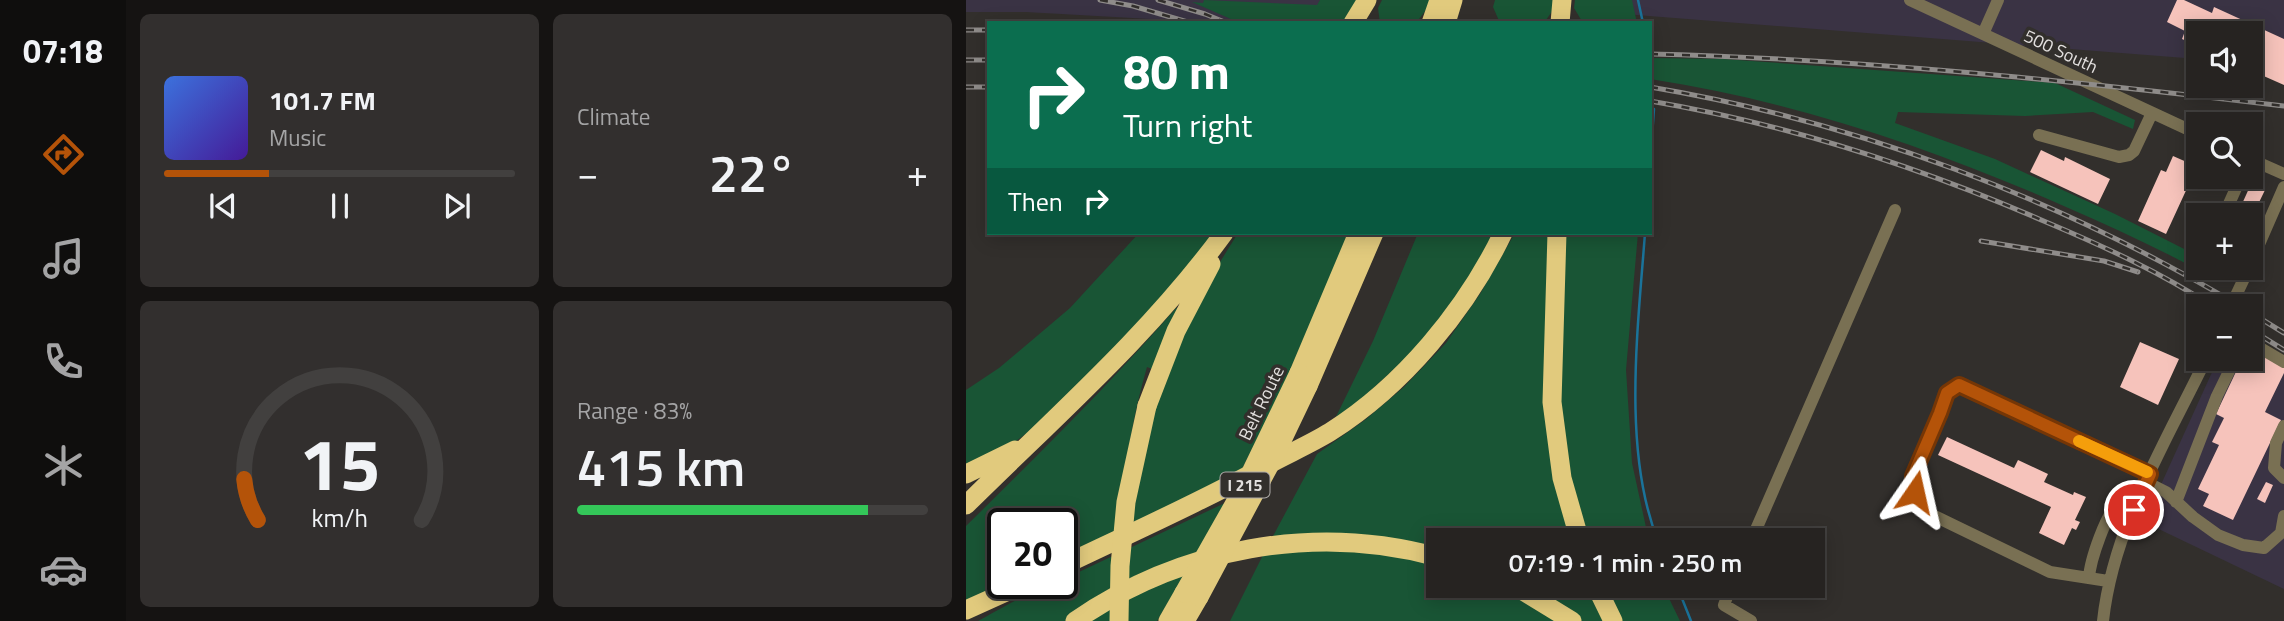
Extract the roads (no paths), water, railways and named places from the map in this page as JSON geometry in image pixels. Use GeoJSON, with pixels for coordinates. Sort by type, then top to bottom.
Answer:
{"type":"FeatureCollection","features":[{"type":"Feature","properties":{"kind":"highway"},"geometry":{"type":"LineString","coordinates":[[1354,21],[1367,0]]}},
{"type":"Feature","properties":{"kind":"highway"},"geometry":{"type":"LineString","coordinates":[[1560,21],[1564,0]]}},
{"type":"Feature","properties":{"kind":"highway"},"geometry":{"type":"LineString","coordinates":[[1564,0],[1565,21]]}},
{"type":"Feature","properties":{"kind":"highway"},"geometry":{"type":"LineString","coordinates":[[1433,21],[1448,1]]}},
{"type":"Feature","properties":{"kind":"highway"},"geometry":{"type":"LineString","coordinates":[[1446,21],[1448,1]]}},
{"type":"Feature","properties":{"kind":"highway"},"geometry":{"type":"LineString","coordinates":[[966,505],[1158,316],[1224,235]]}},
{"type":"Feature","properties":{"kind":"highway"},"geometry":{"type":"LineString","coordinates":[[1119,621],[1120,566],[1126,502],[1147,406],[1175,331],[1225,235]]}},
{"type":"Feature","properties":{"kind":"highway","name":"Belt Route"},"geometry":{"type":"LineString","coordinates":[[1304,380],[1357,235]]}},
{"type":"Feature","properties":{"kind":"highway","name":"Belt Route"},"geometry":{"type":"LineString","coordinates":[[1185,621],[1192,595],[1244,486],[1304,380],[1373,235]]}},
{"type":"Feature","properties":{"kind":"highway"},"geometry":{"type":"LineString","coordinates":[[1078,558],[1233,484],[1331,431],[1378,395],[1429,345],[1456,311],[1492,256],[1502,235]]}},
{"type":"Feature","properties":{"kind":"highway"},"geometry":{"type":"LineString","coordinates":[[1557,235],[1552,402],[1562,478],[1576,528]]}},
{"type":"Feature","properties":{"kind":"highway"},"geometry":{"type":"LineString","coordinates":[[966,474],[1034,440]]}},
{"type":"Feature","properties":{"kind":"highway"},"geometry":{"type":"LineString","coordinates":[[1075,621],[1138,583],[1194,561],[1235,551],[1276,544],[1331,541],[1379,545],[1426,555]]}},
{"type":"Feature","properties":{"kind":"highway","name":"Belt Route"},"geometry":{"type":"LineString","coordinates":[[1168,621],[1192,595]]}},
{"type":"Feature","properties":{"kind":"highway"},"geometry":{"type":"LineString","coordinates":[[1537,598],[1572,621]]}},
{"type":"Feature","properties":{"kind":"highway"},"geometry":{"type":"LineString","coordinates":[[1602,598],[1613,621]]}},
{"type":"Feature","properties":{"kind":"highway"},"geometry":{"type":"LineString","coordinates":[[966,611],[992,599]]}},
{"type":"Feature","properties":{"kind":"street","name":"500 South"},"geometry":{"type":"LineString","coordinates":[[1910,0],[2186,129]]}},
{"type":"Feature","properties":{"kind":"street"},"geometry":{"type":"LineString","coordinates":[[1983,34],[1998,0]]}},
{"type":"Feature","properties":{"kind":"street"},"geometry":{"type":"LineString","coordinates":[[2039,135],[2119,157],[2134,151],[2152,113]]}},
{"type":"Feature","properties":{"kind":"street"},"geometry":{"type":"LineString","coordinates":[[2263,165],[2284,174]]}},
{"type":"Feature","properties":{"kind":"street"},"geometry":{"type":"LineString","coordinates":[[2263,236],[2284,187]]}},
{"type":"Feature","properties":{"kind":"street"},"geometry":{"type":"LineString","coordinates":[[1757,528],[1895,209]]}},
{"type":"Feature","properties":{"kind":"street"},"geometry":{"type":"LineString","coordinates":[[2263,350],[2284,362]]}},
{"type":"Feature","properties":{"kind":"street"},"geometry":{"type":"LineString","coordinates":[[2103,621],[2108,581],[2117,550],[2200,371]]}},
{"type":"Feature","properties":{"kind":"street"},"geometry":{"type":"LineString","coordinates":[[2176,502],[2229,371]]}},
{"type":"Feature","properties":{"kind":"street"},"geometry":{"type":"LineString","coordinates":[[2108,581],[2050,572],[1916,507],[1913,476],[1947,393],[1959,385],[2166,492],[2218,535],[2242,545],[2264,548],[2281,533],[2284,516]]}},
{"type":"Feature","properties":{"kind":"street"},"geometry":{"type":"LineString","coordinates":[[2284,426],[2276,443],[2274,468],[2284,478]]}},
{"type":"Feature","properties":{"kind":"street"},"geometry":{"type":"LineString","coordinates":[[2089,578],[2091,558],[2114,509],[2146,483]]}},
{"type":"Feature","properties":{"kind":"street"},"geometry":{"type":"LineString","coordinates":[[1727,598],[1724,605],[1751,621]]}},
{"type":"Feature","properties":{"kind":"waterway"},"geometry":{"type":"LineString","coordinates":[[1638,0],[1643,21]]}},
{"type":"Feature","properties":{"kind":"waterway"},"geometry":{"type":"LineString","coordinates":[[1652,136],[1654,109]]}},
{"type":"Feature","properties":{"kind":"waterway"},"geometry":{"type":"LineString","coordinates":[[1645,235],[1635,388],[1636,429],[1640,468],[1654,528]]}},
{"type":"Feature","properties":{"kind":"waterway"},"geometry":{"type":"LineString","coordinates":[[1682,598],[1691,621]]}},
{"type":"Feature","properties":{"kind":"railway"},"geometry":{"type":"LineString","coordinates":[[1100,0],[1133,6],[1184,21]]}},
{"type":"Feature","properties":{"kind":"railway"},"geometry":{"type":"LineString","coordinates":[[1158,0],[1222,21]]}},
{"type":"Feature","properties":{"kind":"railway"},"geometry":{"type":"LineString","coordinates":[[966,30],[987,30]]}},
{"type":"Feature","properties":{"kind":"railway"},"geometry":{"type":"LineString","coordinates":[[1652,54],[1968,72],[2284,106]]}},
{"type":"Feature","properties":{"kind":"railway"},"geometry":{"type":"LineString","coordinates":[[966,60],[987,60]]}},
{"type":"Feature","properties":{"kind":"railway"},"geometry":{"type":"LineString","coordinates":[[966,87],[987,87]]}},
{"type":"Feature","properties":{"kind":"railway"},"geometry":{"type":"LineString","coordinates":[[1652,87],[1805,121],[1881,143],[1956,170],[2101,232],[2219,294]]}},
{"type":"Feature","properties":{"kind":"railway"},"geometry":{"type":"LineString","coordinates":[[1652,101],[1802,135],[1950,183],[2110,250],[2192,294]]}},
{"type":"Feature","properties":{"kind":"railway"},"geometry":{"type":"LineString","coordinates":[[1981,241],[2104,261],[2138,272]]}},
{"type":"Feature","properties":{"kind":"railway"},"geometry":{"type":"LineString","coordinates":[[2263,320],[2284,333]]}},
{"type":"Feature","properties":{"kind":"railway"},"geometry":{"type":"LineString","coordinates":[[2263,337],[2284,350]]}}]}
